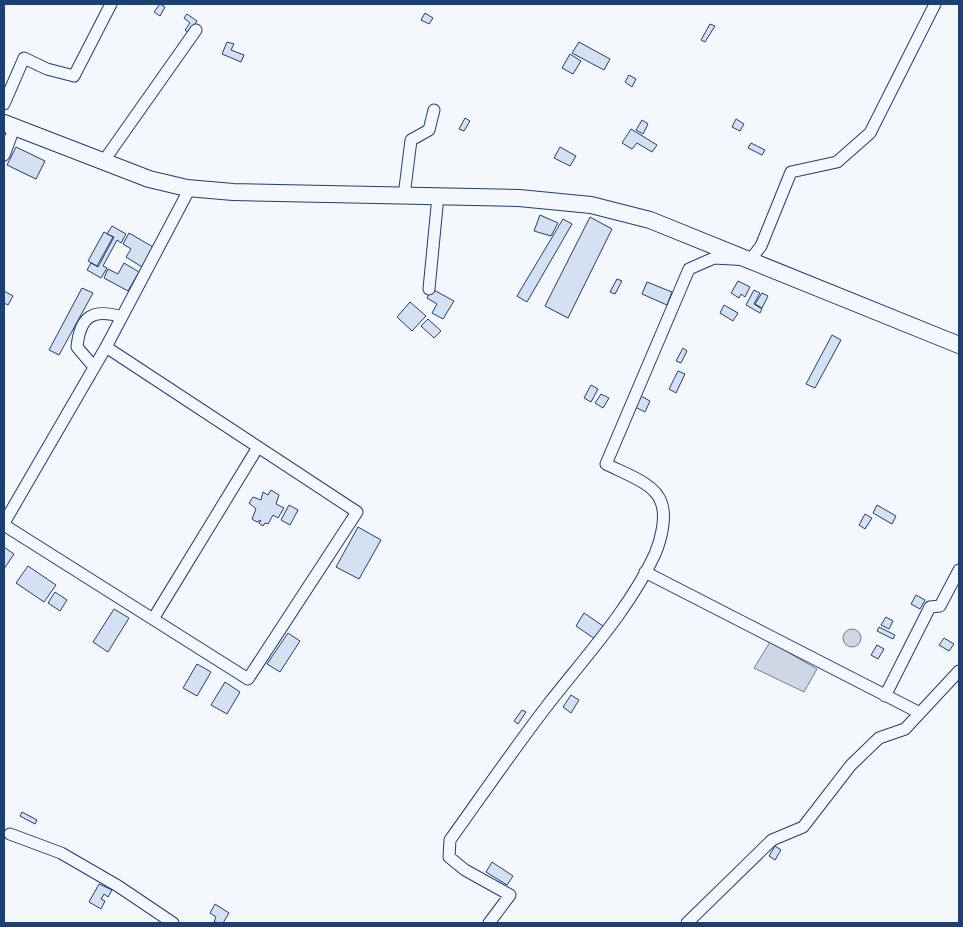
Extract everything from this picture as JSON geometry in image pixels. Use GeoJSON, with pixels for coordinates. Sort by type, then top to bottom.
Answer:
{"type":"FeatureCollection","features":[{"type":"Feature","properties":{"kind":"highway"},"geometry":{"type":"LineString","coordinates":[[9,125],[149,180],[190,188],[233,192],[542,199],[591,205],[664,225],[959,345]]}},
{"type":"Feature","properties":{"kind":"street"},"geometry":{"type":"LineString","coordinates":[[4,104],[24,58],[47,69],[74,76],[111,4]]}},
{"type":"Feature","properties":{"kind":"street"},"geometry":{"type":"LineString","coordinates":[[489,923],[510,895],[465,870],[449,857],[450,840],[548,704],[603,635],[645,572],[661,537],[662,503],[651,489],[606,464],[689,268],[714,258],[750,260],[760,246],[791,172],[838,162],[870,133],[936,4]]}},
{"type":"Feature","properties":{"kind":"street"},"geometry":{"type":"LineString","coordinates":[[103,162],[196,30]]}},
{"type":"Feature","properties":{"kind":"street"},"geometry":{"type":"LineString","coordinates":[[404,196],[411,140],[429,130],[434,110]]}},
{"type":"Feature","properties":{"kind":"street"},"geometry":{"type":"LineString","coordinates":[[4,155],[9,125]]}},
{"type":"Feature","properties":{"kind":"street"},"geometry":{"type":"LineString","coordinates":[[106,347],[358,512],[248,679],[4,524],[106,347],[190,188]]}},
{"type":"Feature","properties":{"kind":"street"},"geometry":{"type":"LineString","coordinates":[[430,289],[438,196]]}},
{"type":"Feature","properties":{"kind":"street"},"geometry":{"type":"LineString","coordinates":[[94,367],[77,347],[78,335],[84,322],[94,314],[105,312],[122,317]]}},
{"type":"Feature","properties":{"kind":"street"},"geometry":{"type":"LineString","coordinates":[[153,619],[258,446]]}},
{"type":"Feature","properties":{"kind":"street"},"geometry":{"type":"LineString","coordinates":[[885,696],[930,607],[940,606],[959,570]]}},
{"type":"Feature","properties":{"kind":"street"},"geometry":{"type":"LineString","coordinates":[[645,572],[920,714]]}},
{"type":"Feature","properties":{"kind":"street"},"geometry":{"type":"LineString","coordinates":[[687,923],[772,840],[803,826],[851,765],[878,738],[905,729],[959,671]]}},
{"type":"Feature","properties":{"kind":"street"},"geometry":{"type":"LineString","coordinates":[[10,834],[61,854],[118,886],[173,923]]}},
{"type":"Feature","properties":{"kind":"shaded area"},"geometry":{"type":"Polygon","coordinates":[[[852,629],[858,632],[861,638],[858,644],[852,647],[846,644],[843,638],[846,632],[852,629]]]}},
{"type":"Feature","properties":{"kind":"shaded area"},"geometry":{"type":"Polygon","coordinates":[[[770,642],[817,669],[804,692],[754,668],[770,642]]]}},
{"type":"Feature","properties":{"kind":"building"},"geometry":{"type":"Polygon","coordinates":[[[160,4],[165,7],[160,16],[154,12],[160,4]]]}},
{"type":"Feature","properties":{"kind":"building"},"geometry":{"type":"Polygon","coordinates":[[[425,13],[433,18],[429,24],[421,20],[425,13]]]}},
{"type":"Feature","properties":{"kind":"building"},"geometry":{"type":"Polygon","coordinates":[[[187,14],[197,21],[189,33],[185,30],[190,23],[184,18],[187,14]]]}},
{"type":"Feature","properties":{"kind":"building"},"geometry":{"type":"Polygon","coordinates":[[[710,24],[715,26],[705,42],[701,40],[710,24]]]}},
{"type":"Feature","properties":{"kind":"building"},"geometry":{"type":"Polygon","coordinates":[[[227,42],[234,44],[231,50],[244,55],[241,62],[222,54],[227,42]]]}},
{"type":"Feature","properties":{"kind":"building"},"geometry":{"type":"Polygon","coordinates":[[[579,42],[610,59],[604,70],[572,53],[579,42]]]}},
{"type":"Feature","properties":{"kind":"building"},"geometry":{"type":"Polygon","coordinates":[[[570,54],[581,61],[573,74],[562,68],[570,54]]]}},
{"type":"Feature","properties":{"kind":"building"},"geometry":{"type":"Polygon","coordinates":[[[629,75],[636,79],[632,87],[625,82],[629,75]]]}},
{"type":"Feature","properties":{"kind":"building"},"geometry":{"type":"Polygon","coordinates":[[[465,118],[470,121],[464,131],[459,129],[465,118]]]}},
{"type":"Feature","properties":{"kind":"building"},"geometry":{"type":"Polygon","coordinates":[[[736,119],[744,124],[740,131],[732,127],[736,119]]]}},
{"type":"Feature","properties":{"kind":"building"},"geometry":{"type":"Polygon","coordinates":[[[642,120],[648,124],[643,134],[636,130],[642,120]]]}},
{"type":"Feature","properties":{"kind":"building"},"geometry":{"type":"Polygon","coordinates":[[[631,129],[657,145],[652,152],[637,143],[632,149],[622,143],[631,129]]]}},
{"type":"Feature","properties":{"kind":"building"},"geometry":{"type":"Polygon","coordinates":[[[751,143],[765,150],[762,155],[748,148],[751,143]]]}},
{"type":"Feature","properties":{"kind":"building"},"geometry":{"type":"Polygon","coordinates":[[[16,147],[45,161],[36,179],[7,165],[16,147]]]}},
{"type":"Feature","properties":{"kind":"building"},"geometry":{"type":"Polygon","coordinates":[[[560,147],[576,156],[570,166],[554,158],[560,147]]]}},
{"type":"Feature","properties":{"kind":"building"},"geometry":{"type":"Polygon","coordinates":[[[540,215],[558,223],[551,236],[534,231],[540,215]]]}},
{"type":"Feature","properties":{"kind":"building"},"geometry":{"type":"Polygon","coordinates":[[[590,217],[612,229],[568,318],[545,306],[590,217]]]}},
{"type":"Feature","properties":{"kind":"building"},"geometry":{"type":"Polygon","coordinates":[[[563,219],[572,224],[527,302],[517,296],[563,219]]]}},
{"type":"Feature","properties":{"kind":"building"},"geometry":{"type":"Polygon","coordinates":[[[112,226],[126,234],[121,243],[117,240],[103,266],[107,268],[101,278],[87,270],[91,263],[98,267],[114,237],[107,234],[112,226]]]}},
{"type":"Feature","properties":{"kind":"building"},"geometry":{"type":"Polygon","coordinates":[[[104,232],[113,237],[97,266],[88,261],[104,232]]]}},
{"type":"Feature","properties":{"kind":"building"},"geometry":{"type":"Polygon","coordinates":[[[129,233],[153,247],[142,267],[126,257],[131,249],[123,244],[129,233]]]}},
{"type":"Feature","properties":{"kind":"building"},"geometry":{"type":"Polygon","coordinates":[[[124,263],[139,272],[128,291],[104,278],[108,269],[118,274],[124,263]]]}},
{"type":"Feature","properties":{"kind":"building"},"geometry":{"type":"Polygon","coordinates":[[[617,279],[622,281],[615,294],[610,292],[617,279]]]}},
{"type":"Feature","properties":{"kind":"building"},"geometry":{"type":"Polygon","coordinates":[[[738,281],[750,287],[745,297],[741,294],[739,298],[731,293],[738,281]]]}},
{"type":"Feature","properties":{"kind":"building"},"geometry":{"type":"Polygon","coordinates":[[[647,282],[672,292],[667,305],[642,294],[647,282]]]}},
{"type":"Feature","properties":{"kind":"building"},"geometry":{"type":"Polygon","coordinates":[[[82,288],[93,293],[59,355],[49,350],[82,288]]]}},
{"type":"Feature","properties":{"kind":"building"},"geometry":{"type":"Polygon","coordinates":[[[432,289],[454,301],[443,319],[432,313],[437,304],[427,298],[432,289]]]}},
{"type":"Feature","properties":{"kind":"building"},"geometry":{"type":"Polygon","coordinates":[[[754,290],[760,293],[754,304],[762,309],[760,313],[746,305],[754,290]]]}},
{"type":"Feature","properties":{"kind":"building"},"geometry":{"type":"Polygon","coordinates":[[[4,291],[13,296],[8,305],[4,303],[4,291]]]}},
{"type":"Feature","properties":{"kind":"building"},"geometry":{"type":"Polygon","coordinates":[[[762,293],[768,296],[762,308],[755,304],[762,293]]]}},
{"type":"Feature","properties":{"kind":"building"},"geometry":{"type":"Polygon","coordinates":[[[410,302],[426,316],[412,331],[397,317],[410,302]]]}},
{"type":"Feature","properties":{"kind":"building"},"geometry":{"type":"Polygon","coordinates":[[[724,305],[738,313],[733,321],[720,313],[724,305]]]}},
{"type":"Feature","properties":{"kind":"building"},"geometry":{"type":"Polygon","coordinates":[[[428,319],[441,331],[434,338],[421,326],[428,319]]]}},
{"type":"Feature","properties":{"kind":"building"},"geometry":{"type":"Polygon","coordinates":[[[832,335],[841,340],[815,388],[806,384],[832,335]]]}},
{"type":"Feature","properties":{"kind":"building"},"geometry":{"type":"Polygon","coordinates":[[[683,348],[687,351],[681,363],[676,361],[683,348]]]}},
{"type":"Feature","properties":{"kind":"building"},"geometry":{"type":"Polygon","coordinates":[[[678,371],[685,374],[676,393],[669,389],[678,371]]]}},
{"type":"Feature","properties":{"kind":"building"},"geometry":{"type":"Polygon","coordinates":[[[591,385],[598,389],[591,402],[584,398],[591,385]]]}},
{"type":"Feature","properties":{"kind":"building"},"geometry":{"type":"Polygon","coordinates":[[[601,394],[609,398],[603,408],[595,403],[601,394]]]}},
{"type":"Feature","properties":{"kind":"building"},"geometry":{"type":"Polygon","coordinates":[[[639,395],[650,401],[645,412],[633,406],[639,395]]]}},
{"type":"Feature","properties":{"kind":"building"},"geometry":{"type":"Polygon","coordinates":[[[271,490],[279,495],[276,504],[284,508],[278,518],[273,515],[268,524],[265,523],[263,526],[259,523],[261,520],[257,522],[252,519],[256,509],[249,503],[253,497],[261,500],[263,492],[268,495],[271,490]]]}},
{"type":"Feature","properties":{"kind":"building"},"geometry":{"type":"Polygon","coordinates":[[[289,505],[298,510],[290,525],[281,520],[289,505]]]}},
{"type":"Feature","properties":{"kind":"building"},"geometry":{"type":"Polygon","coordinates":[[[877,505],[896,516],[892,524],[873,513],[877,505]]]}},
{"type":"Feature","properties":{"kind":"building"},"geometry":{"type":"Polygon","coordinates":[[[865,514],[872,518],[865,529],[859,525],[865,514]]]}},
{"type":"Feature","properties":{"kind":"building"},"geometry":{"type":"Polygon","coordinates":[[[358,527],[381,540],[359,579],[336,567],[358,527]]]}},
{"type":"Feature","properties":{"kind":"building"},"geometry":{"type":"Polygon","coordinates":[[[4,547],[14,554],[4,569],[4,547]]]}},
{"type":"Feature","properties":{"kind":"building"},"geometry":{"type":"Polygon","coordinates":[[[28,566],[56,585],[44,602],[16,583],[28,566]]]}},
{"type":"Feature","properties":{"kind":"building"},"geometry":{"type":"Polygon","coordinates":[[[55,592],[67,600],[60,611],[48,603],[55,592]]]}},
{"type":"Feature","properties":{"kind":"building"},"geometry":{"type":"Polygon","coordinates":[[[916,595],[925,600],[920,609],[911,604],[916,595]]]}},
{"type":"Feature","properties":{"kind":"building"},"geometry":{"type":"Polygon","coordinates":[[[114,609],[129,618],[108,652],[93,642],[114,609]]]}},
{"type":"Feature","properties":{"kind":"building"},"geometry":{"type":"Polygon","coordinates":[[[584,613],[603,626],[595,639],[576,626],[584,613]]]}},
{"type":"Feature","properties":{"kind":"building"},"geometry":{"type":"Polygon","coordinates":[[[886,617],[893,621],[889,629],[881,625],[886,617]]]}},
{"type":"Feature","properties":{"kind":"building"},"geometry":{"type":"Polygon","coordinates":[[[879,627],[895,635],[893,639],[877,631],[879,627]]]}},
{"type":"Feature","properties":{"kind":"building"},"geometry":{"type":"Polygon","coordinates":[[[288,633],[300,641],[280,672],[267,664],[288,633]]]}},
{"type":"Feature","properties":{"kind":"building"},"geometry":{"type":"Polygon","coordinates":[[[944,638],[954,644],[949,651],[939,645],[944,638]]]}},
{"type":"Feature","properties":{"kind":"building"},"geometry":{"type":"Polygon","coordinates":[[[877,645],[884,649],[878,659],[871,655],[877,645]]]}},
{"type":"Feature","properties":{"kind":"building"},"geometry":{"type":"Polygon","coordinates":[[[197,664],[211,672],[197,696],[183,688],[197,664]]]}},
{"type":"Feature","properties":{"kind":"building"},"geometry":{"type":"Polygon","coordinates":[[[225,682],[240,692],[227,714],[211,705],[225,682]]]}},
{"type":"Feature","properties":{"kind":"building"},"geometry":{"type":"Polygon","coordinates":[[[571,695],[579,700],[571,713],[563,707],[571,695]]]}},
{"type":"Feature","properties":{"kind":"building"},"geometry":{"type":"Polygon","coordinates":[[[522,710],[526,712],[518,724],[514,721],[522,710]]]}},
{"type":"Feature","properties":{"kind":"building"},"geometry":{"type":"Polygon","coordinates":[[[22,812],[37,820],[35,824],[20,816],[22,812]]]}},
{"type":"Feature","properties":{"kind":"building"},"geometry":{"type":"Polygon","coordinates":[[[775,846],[781,850],[775,860],[769,856],[775,846]]]}},
{"type":"Feature","properties":{"kind":"building"},"geometry":{"type":"Polygon","coordinates":[[[492,862],[513,876],[507,885],[486,872],[492,862]]]}},
{"type":"Feature","properties":{"kind":"building"},"geometry":{"type":"Polygon","coordinates":[[[99,884],[112,890],[108,897],[104,894],[101,899],[105,901],[101,909],[89,902],[99,884]]]}},
{"type":"Feature","properties":{"kind":"building"},"geometry":{"type":"Polygon","coordinates":[[[215,904],[229,913],[223,923],[214,922],[216,917],[210,913],[215,904]]]}}]}
